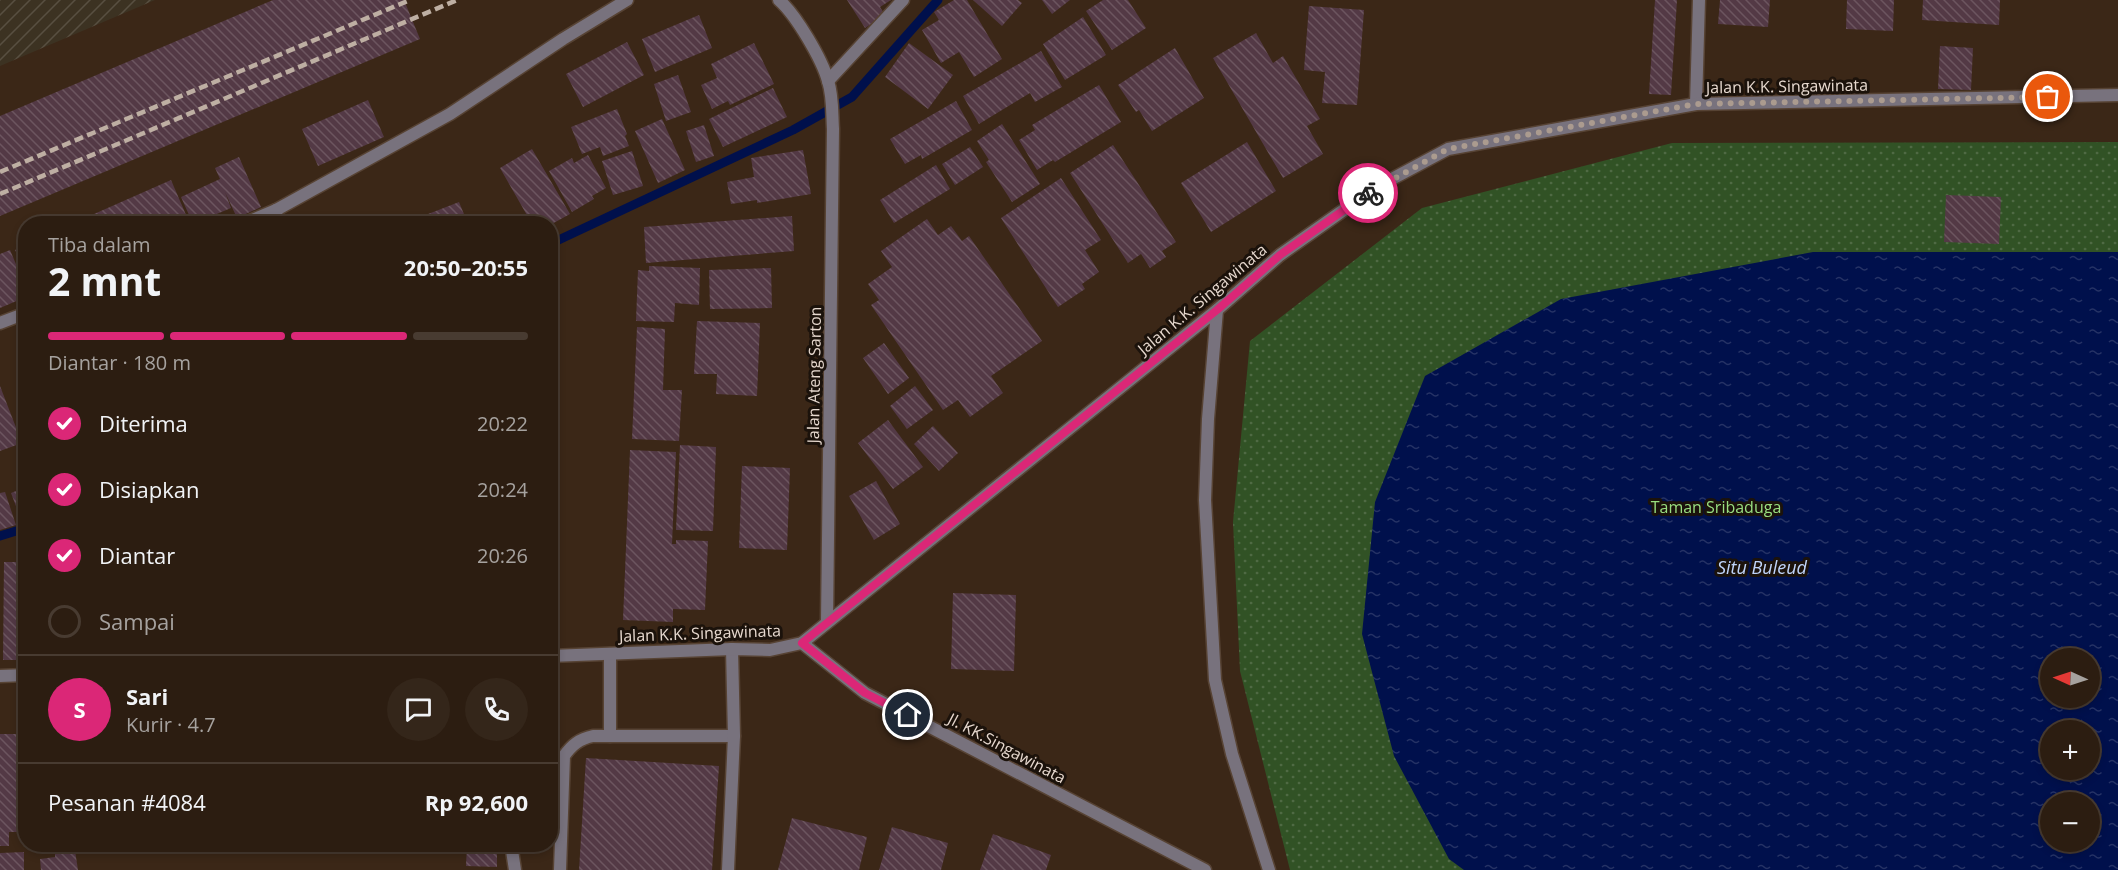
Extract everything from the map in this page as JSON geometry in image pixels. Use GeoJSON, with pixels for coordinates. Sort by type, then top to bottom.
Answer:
{"type":"FeatureCollection","features":[{"type":"Feature","properties":{"kind":"street"},"geometry":{"type":"LineString","coordinates":[[262,216],[450,114],[563,39],[627,0]]}},
{"type":"Feature","properties":{"kind":"street","name":"Jalan Ateng Sarton"},"geometry":{"type":"LineString","coordinates":[[779,0],[795,18],[828,81],[833,129],[827,621]]}},
{"type":"Feature","properties":{"kind":"street"},"geometry":{"type":"LineString","coordinates":[[828,81],[903,0]]}},
{"type":"Feature","properties":{"kind":"street"},"geometry":{"type":"LineString","coordinates":[[1696,104],[1699,0]]}},
{"type":"Feature","properties":{"kind":"street","name":"Jalan K.K. Singawinata"},"geometry":{"type":"LineString","coordinates":[[558,656],[732,649],[770,650],[802,643],[1217,310],[1280,255],[1375,188],[1448,149],[1696,104],[2118,95]]}},
{"type":"Feature","properties":{"kind":"street"},"geometry":{"type":"LineString","coordinates":[[276,210],[276,216]]}},
{"type":"Feature","properties":{"kind":"street"},"geometry":{"type":"LineString","coordinates":[[1217,310],[1208,419],[1205,500],[1215,680],[1232,754],[1269,870]]}},
{"type":"Feature","properties":{"kind":"street"},"geometry":{"type":"LineString","coordinates":[[0,323],[18,316]]}},
{"type":"Feature","properties":{"kind":"street","name":"Jl. KK.Singawinata"},"geometry":{"type":"LineString","coordinates":[[802,643],[865,693],[1205,870]]}},
{"type":"Feature","properties":{"kind":"street"},"geometry":{"type":"LineString","coordinates":[[728,870],[734,736],[732,649]]}},
{"type":"Feature","properties":{"kind":"street"},"geometry":{"type":"LineString","coordinates":[[610,654],[610,736]]}},
{"type":"Feature","properties":{"kind":"street"},"geometry":{"type":"LineString","coordinates":[[0,676],[18,675]]}},
{"type":"Feature","properties":{"kind":"street"},"geometry":{"type":"LineString","coordinates":[[560,870],[564,756],[571,746],[584,738],[610,736],[734,736]]}},
{"type":"Feature","properties":{"kind":"street"},"geometry":{"type":"LineString","coordinates":[[512,852],[515,870]]}},
{"type":"Feature","properties":{"kind":"shaded area"},"geometry":{"type":"Polygon","coordinates":[[[0,0],[155,0],[0,66],[0,0]]]}},
{"type":"Feature","properties":{"kind":"green space","name":"Situ Buleud"},"geometry":{"type":"Polygon","coordinates":[[[2118,142],[2118,870],[1290,870],[1240,671],[1233,522],[1250,341],[1422,208],[1672,143],[2118,142]]]}},
{"type":"Feature","properties":{"kind":"water","name":"Situ Buleud"},"geometry":{"type":"Polygon","coordinates":[[[1813,252],[2118,252],[2118,870],[1464,870],[1449,859],[1394,756],[1362,634],[1375,502],[1425,376],[1561,299],[1813,252]]]}},
{"type":"Feature","properties":{"kind":"building"},"geometry":{"type":"Polygon","coordinates":[[[273,0],[404,0],[420,39],[0,216],[0,116],[273,0]]]}},
{"type":"Feature","properties":{"kind":"building"},"geometry":{"type":"Polygon","coordinates":[[[847,0],[891,0],[880,7],[885,15],[865,28],[847,0]]]}},
{"type":"Feature","properties":{"kind":"building"},"geometry":{"type":"Polygon","coordinates":[[[954,0],[967,0],[1002,59],[974,77],[959,52],[941,63],[922,30],[939,20],[934,12],[954,0]]]}},
{"type":"Feature","properties":{"kind":"building"},"geometry":{"type":"Polygon","coordinates":[[[973,0],[1018,0],[1022,3],[1002,26],[973,0]]]}},
{"type":"Feature","properties":{"kind":"building"},"geometry":{"type":"Polygon","coordinates":[[[1042,0],[1070,0],[1052,14],[1042,0]]]}},
{"type":"Feature","properties":{"kind":"building"},"geometry":{"type":"Polygon","coordinates":[[[1103,0],[1128,0],[1146,28],[1112,50],[1086,11],[1103,0]]]}},
{"type":"Feature","properties":{"kind":"building"},"geometry":{"type":"Polygon","coordinates":[[[1655,0],[1677,0],[1671,95],[1649,94],[1655,0]]]}},
{"type":"Feature","properties":{"kind":"building"},"geometry":{"type":"Polygon","coordinates":[[[1720,0],[1770,0],[1768,27],[1718,24],[1720,0]]]}},
{"type":"Feature","properties":{"kind":"building"},"geometry":{"type":"Polygon","coordinates":[[[1847,0],[1894,0],[1893,31],[1846,29],[1847,0]]]}},
{"type":"Feature","properties":{"kind":"building"},"geometry":{"type":"Polygon","coordinates":[[[1923,0],[2000,0],[1999,25],[1922,20],[1923,0]]]}},
{"type":"Feature","properties":{"kind":"building"},"geometry":{"type":"Polygon","coordinates":[[[1309,6],[1364,10],[1357,105],[1322,103],[1325,72],[1304,70],[1309,6]]]}},
{"type":"Feature","properties":{"kind":"building"},"geometry":{"type":"Polygon","coordinates":[[[699,15],[712,48],[655,72],[642,39],[699,15]]]}},
{"type":"Feature","properties":{"kind":"building"},"geometry":{"type":"Polygon","coordinates":[[[1083,17],[1106,55],[1065,80],[1043,44],[1083,17]]]}},
{"type":"Feature","properties":{"kind":"building"},"geometry":{"type":"Polygon","coordinates":[[[1256,33],[1273,63],[1283,56],[1320,119],[1307,126],[1323,154],[1283,178],[1213,58],[1256,33]]]}},
{"type":"Feature","properties":{"kind":"building"},"geometry":{"type":"Polygon","coordinates":[[[627,42],[644,75],[583,107],[566,74],[627,42]]]}},
{"type":"Feature","properties":{"kind":"building"},"geometry":{"type":"Polygon","coordinates":[[[754,43],[774,84],[730,105],[728,101],[712,109],[701,85],[717,78],[711,64],[754,43]]]}},
{"type":"Feature","properties":{"kind":"building"},"geometry":{"type":"Polygon","coordinates":[[[909,43],[953,75],[928,109],[885,77],[909,43]]]}},
{"type":"Feature","properties":{"kind":"building"},"geometry":{"type":"Polygon","coordinates":[[[1940,46],[1973,48],[1971,90],[1938,89],[1940,46]]]}},
{"type":"Feature","properties":{"kind":"building"},"geometry":{"type":"Polygon","coordinates":[[[1175,48],[1204,98],[1152,131],[1139,110],[1136,112],[1118,85],[1175,48]]]}},
{"type":"Feature","properties":{"kind":"building"},"geometry":{"type":"Polygon","coordinates":[[[1041,51],[1062,87],[1035,102],[1030,93],[979,124],[963,96],[1041,51]]]}},
{"type":"Feature","properties":{"kind":"building"},"geometry":{"type":"Polygon","coordinates":[[[678,75],[691,112],[666,121],[654,84],[678,75]]]}},
{"type":"Feature","properties":{"kind":"building"},"geometry":{"type":"Polygon","coordinates":[[[1099,85],[1121,122],[1055,162],[1053,160],[1037,170],[1019,140],[1035,130],[1032,125],[1099,85]]]}},
{"type":"Feature","properties":{"kind":"building"},"geometry":{"type":"Polygon","coordinates":[[[773,88],[787,117],[723,147],[709,119],[773,88]]]}},
{"type":"Feature","properties":{"kind":"building"},"geometry":{"type":"Polygon","coordinates":[[[368,100],[384,137],[318,166],[302,129],[368,100]]]}},
{"type":"Feature","properties":{"kind":"building"},"geometry":{"type":"Polygon","coordinates":[[[956,101],[972,130],[922,159],[921,155],[905,164],[890,139],[956,101]]]}},
{"type":"Feature","properties":{"kind":"building"},"geometry":{"type":"Polygon","coordinates":[[[617,109],[629,146],[603,156],[600,147],[582,154],[571,127],[617,109]]]}},
{"type":"Feature","properties":{"kind":"building"},"geometry":{"type":"Polygon","coordinates":[[[662,119],[685,170],[658,183],[635,131],[662,119]]]}},
{"type":"Feature","properties":{"kind":"building"},"geometry":{"type":"Polygon","coordinates":[[[1002,124],[1040,184],[1012,202],[986,162],[989,160],[977,141],[1002,124]]]}},
{"type":"Feature","properties":{"kind":"building"},"geometry":{"type":"Polygon","coordinates":[[[704,125],[714,156],[696,162],[686,131],[704,125]]]}},
{"type":"Feature","properties":{"kind":"building"},"geometry":{"type":"Polygon","coordinates":[[[1247,142],[1276,191],[1211,232],[1181,183],[1247,142]]]}},
{"type":"Feature","properties":{"kind":"building"},"geometry":{"type":"Polygon","coordinates":[[[1113,145],[1176,242],[1162,251],[1166,257],[1150,268],[1141,254],[1128,263],[1070,173],[1113,145]]]}},
{"type":"Feature","properties":{"kind":"building"},"geometry":{"type":"Polygon","coordinates":[[[970,147],[983,167],[955,185],[942,164],[970,147]]]}},
{"type":"Feature","properties":{"kind":"building"},"geometry":{"type":"Polygon","coordinates":[[[532,149],[570,214],[558,221],[558,216],[527,216],[500,168],[532,149]]]}},
{"type":"Feature","properties":{"kind":"building"},"geometry":{"type":"Polygon","coordinates":[[[803,150],[811,194],[757,203],[757,200],[731,204],[727,182],[754,177],[751,158],[803,150]]]}},
{"type":"Feature","properties":{"kind":"building"},"geometry":{"type":"Polygon","coordinates":[[[632,151],[643,186],[613,195],[602,161],[632,151]]]}},
{"type":"Feature","properties":{"kind":"building"},"geometry":{"type":"Polygon","coordinates":[[[588,155],[606,188],[592,196],[594,199],[572,212],[549,171],[572,158],[574,163],[588,155]]]}},
{"type":"Feature","properties":{"kind":"building"},"geometry":{"type":"Polygon","coordinates":[[[239,157],[261,207],[236,216],[225,192],[231,208],[212,216],[189,216],[181,197],[220,179],[215,168],[239,157]]]}},
{"type":"Feature","properties":{"kind":"building"},"geometry":{"type":"Polygon","coordinates":[[[936,165],[950,189],[894,223],[880,200],[936,165]]]}},
{"type":"Feature","properties":{"kind":"building"},"geometry":{"type":"Polygon","coordinates":[[[1061,178],[1101,240],[1085,250],[1099,272],[1082,284],[1085,289],[1058,307],[1001,218],[1061,178]]]}},
{"type":"Feature","properties":{"kind":"building"},"geometry":{"type":"Polygon","coordinates":[[[171,180],[187,216],[90,216],[171,180]]]}},
{"type":"Feature","properties":{"kind":"building"},"geometry":{"type":"Polygon","coordinates":[[[1946,195],[2001,197],[1999,244],[1944,242],[1946,195]]]}},
{"type":"Feature","properties":{"kind":"building"},"geometry":{"type":"Polygon","coordinates":[[[459,202],[465,216],[423,216],[459,202]]]}},
{"type":"Feature","properties":{"kind":"building"},"geometry":{"type":"Polygon","coordinates":[[[792,216],[794,251],[646,263],[644,227],[792,216]]]}},
{"type":"Feature","properties":{"kind":"building"},"geometry":{"type":"Polygon","coordinates":[[[927,219],[938,235],[951,226],[962,241],[969,236],[1042,341],[991,376],[1003,393],[970,417],[958,400],[943,410],[871,305],[879,300],[868,284],[892,267],[881,251],[927,219]]]}},
{"type":"Feature","properties":{"kind":"building"},"geometry":{"type":"Polygon","coordinates":[[[10,250],[18,269],[18,300],[0,308],[0,254],[10,250]]]}},
{"type":"Feature","properties":{"kind":"building"},"geometry":{"type":"Polygon","coordinates":[[[649,266],[700,268],[699,305],[675,303],[674,322],[636,321],[638,270],[649,271],[649,266]]]}},
{"type":"Feature","properties":{"kind":"building"},"geometry":{"type":"Polygon","coordinates":[[[771,268],[772,308],[710,309],[709,270],[771,268]]]}},
{"type":"Feature","properties":{"kind":"building"},"geometry":{"type":"Polygon","coordinates":[[[697,321],[760,323],[757,396],[716,394],[717,374],[694,374],[697,321]]]}},
{"type":"Feature","properties":{"kind":"building"},"geometry":{"type":"Polygon","coordinates":[[[637,327],[665,329],[663,390],[682,390],[679,441],[632,439],[637,327]]]}},
{"type":"Feature","properties":{"kind":"building"},"geometry":{"type":"Polygon","coordinates":[[[884,343],[909,378],[888,394],[863,358],[884,343]]]}},
{"type":"Feature","properties":{"kind":"building"},"geometry":{"type":"Polygon","coordinates":[[[0,386],[18,433],[18,444],[0,451],[0,386]]]}},
{"type":"Feature","properties":{"kind":"building"},"geometry":{"type":"Polygon","coordinates":[[[915,386],[933,410],[907,429],[890,406],[915,386]]]}},
{"type":"Feature","properties":{"kind":"building"},"geometry":{"type":"Polygon","coordinates":[[[888,420],[923,467],[893,489],[858,443],[888,420]]]}},
{"type":"Feature","properties":{"kind":"building"},"geometry":{"type":"Polygon","coordinates":[[[933,426],[958,453],[939,471],[914,444],[933,426]]]}},
{"type":"Feature","properties":{"kind":"building"},"geometry":{"type":"Polygon","coordinates":[[[680,445],[716,447],[713,531],[676,530],[680,445]]]}},
{"type":"Feature","properties":{"kind":"building"},"geometry":{"type":"Polygon","coordinates":[[[630,450],[676,452],[672,544],[676,544],[676,540],[708,541],[705,610],[673,609],[673,622],[623,620],[630,450]]]}},
{"type":"Feature","properties":{"kind":"building"},"geometry":{"type":"Polygon","coordinates":[[[742,466],[790,468],[787,550],[739,548],[742,466]]]}},
{"type":"Feature","properties":{"kind":"building"},"geometry":{"type":"Polygon","coordinates":[[[876,481],[900,524],[874,540],[849,496],[876,481]]]}},
{"type":"Feature","properties":{"kind":"building"},"geometry":{"type":"Polygon","coordinates":[[[18,490],[18,512],[11,493],[18,490]]]}},
{"type":"Feature","properties":{"kind":"building"},"geometry":{"type":"Polygon","coordinates":[[[5,492],[16,525],[0,530],[0,493],[5,492]]]}},
{"type":"Feature","properties":{"kind":"building"},"geometry":{"type":"Polygon","coordinates":[[[4,562],[18,562],[18,660],[3,660],[4,562]]]}},
{"type":"Feature","properties":{"kind":"building"},"geometry":{"type":"Polygon","coordinates":[[[953,593],[1016,595],[1014,671],[951,669],[953,593]]]}},
{"type":"Feature","properties":{"kind":"building"},"geometry":{"type":"Polygon","coordinates":[[[0,734],[18,734],[18,832],[9,832],[9,846],[0,846],[0,734]]]}},
{"type":"Feature","properties":{"kind":"building"},"geometry":{"type":"Polygon","coordinates":[[[586,758],[719,766],[712,870],[579,870],[586,758]]]}},
{"type":"Feature","properties":{"kind":"building"},"geometry":{"type":"Polygon","coordinates":[[[792,818],[867,837],[859,870],[778,870],[792,818]]]}},
{"type":"Feature","properties":{"kind":"building"},"geometry":{"type":"Polygon","coordinates":[[[892,827],[948,843],[941,870],[879,870],[892,827]]]}},
{"type":"Feature","properties":{"kind":"building"},"geometry":{"type":"Polygon","coordinates":[[[993,834],[1051,855],[1046,870],[980,870],[993,834]]]}},
{"type":"Feature","properties":{"kind":"building"},"geometry":{"type":"Polygon","coordinates":[[[24,852],[24,870],[0,870],[0,853],[24,852]]]}},
{"type":"Feature","properties":{"kind":"building"},"geometry":{"type":"Polygon","coordinates":[[[55,852],[75,852],[78,870],[41,870],[40,859],[55,857],[55,852]]]}},
{"type":"Feature","properties":{"kind":"building"},"geometry":{"type":"Polygon","coordinates":[[[467,852],[502,852],[502,854],[497,854],[497,867],[466,866],[467,852]]]}},
{"type":"Feature","properties":{"kind":"waterway"},"geometry":{"type":"LineString","coordinates":[[558,240],[793,130],[852,97],[938,0]]}},
{"type":"Feature","properties":{"kind":"waterway"},"geometry":{"type":"LineString","coordinates":[[0,536],[18,530]]}},
{"type":"Feature","properties":{"kind":"railway"},"geometry":{"type":"LineString","coordinates":[[0,172],[410,0]]}},
{"type":"Feature","properties":{"kind":"railway"},"geometry":{"type":"LineString","coordinates":[[0,194],[457,0]]}},
{"type":"Feature","properties":{"kind":"way so far"},"geometry":{"type":"LineString","coordinates":[[1368,193],[1448,149],[1696,104],[2048,97]]}},
{"type":"Feature","properties":{"kind":"route"},"geometry":{"type":"LineString","coordinates":[[908,715],[865,693],[802,643],[1217,310],[1280,255],[1368,193]]}},
{"type":"Feature","properties":{"kind":"park label","name":"Taman Sribaduga"},"geometry":{"type":"Point","coordinates":[1716,507]}}]}
